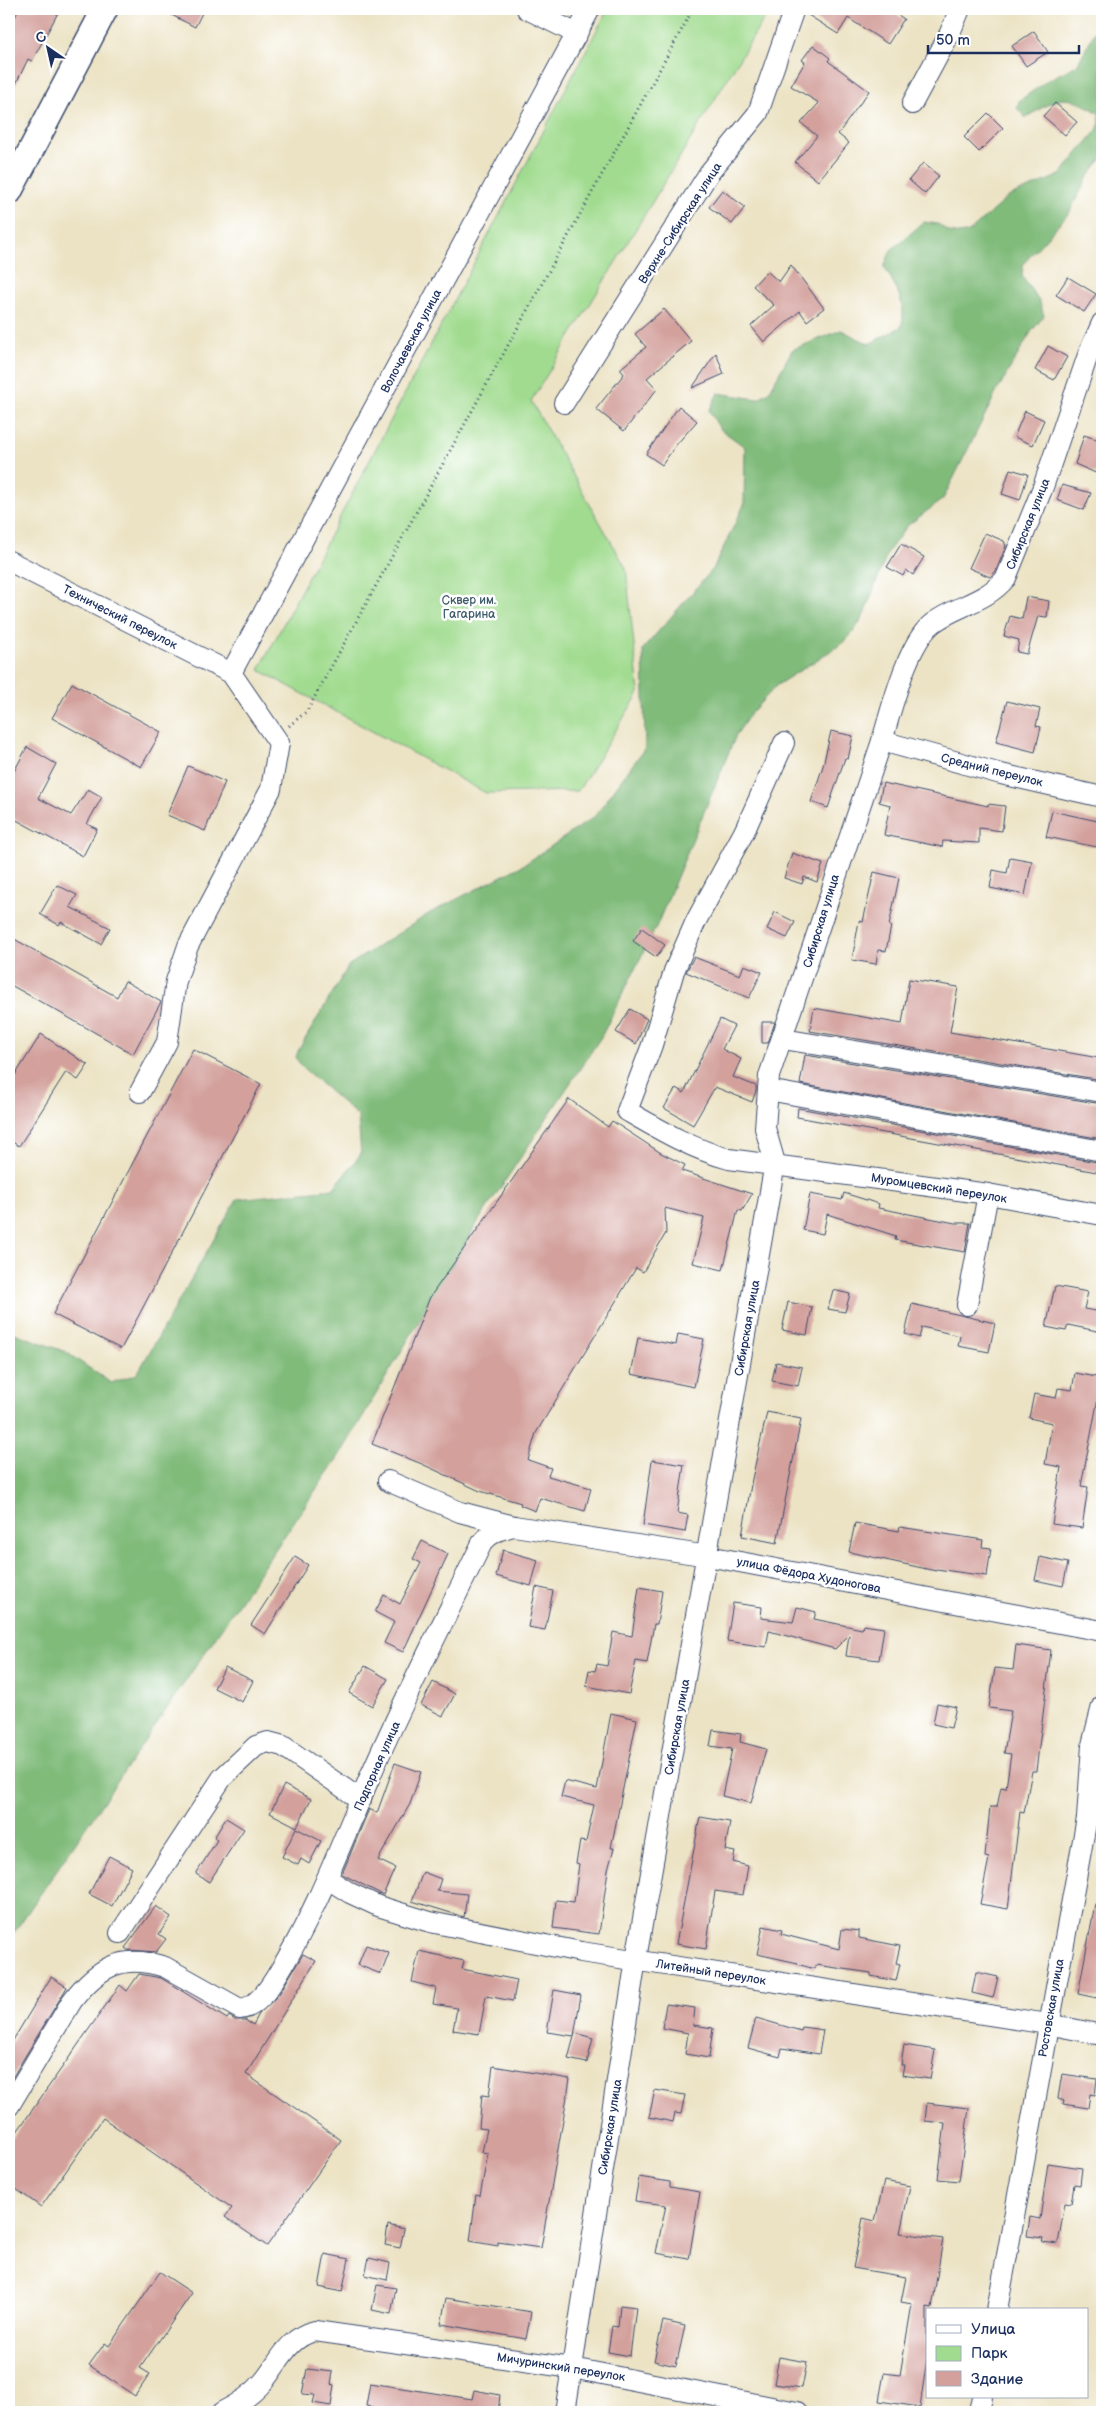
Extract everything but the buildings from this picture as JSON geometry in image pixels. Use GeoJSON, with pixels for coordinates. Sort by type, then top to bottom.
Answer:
{"type":"FeatureCollection","features":[{"type":"Feature","properties":{"kind":"main road"},"geometry":{"type":"LineString","coordinates":[[9,192],[105,9]]}},
{"type":"Feature","properties":{"kind":"street"},"geometry":{"type":"LineString","coordinates":[[527,9],[576,34]]}},
{"type":"Feature","properties":{"kind":"street","name":"Волочаевская улица"},"geometry":{"type":"LineString","coordinates":[[231,674],[590,9]]}},
{"type":"Feature","properties":{"kind":"street","name":"Верхне-Сибирская улица"},"geometry":{"type":"LineString","coordinates":[[564,403],[710,173],[758,113],[794,9]]}},
{"type":"Feature","properties":{"kind":"street"},"geometry":{"type":"LineString","coordinates":[[912,104],[949,36],[960,9]]}},
{"type":"Feature","properties":{"kind":"street","name":"Сибирская улица"},"geometry":{"type":"LineString","coordinates":[[565,2412],[636,1960],[708,1556],[775,1163],[765,1128],[770,1076],[841,858],[882,741],[898,686],[924,633],[933,623],[986,597],[997,589],[1006,578],[1043,487],[1089,352],[1102,323]]}},
{"type":"Feature","properties":{"kind":"street","name":"Технический переулок"},"geometry":{"type":"LineString","coordinates":[[9,561],[231,674]]}},
{"type":"Feature","properties":{"kind":"street"},"geometry":{"type":"LineString","coordinates":[[140,1092],[167,1042],[176,980],[188,946],[271,790],[279,747],[276,737],[231,674]]}},
{"type":"Feature","properties":{"kind":"street","name":"Средний переулок"},"geometry":{"type":"LineString","coordinates":[[882,741],[1001,774],[1102,797]]}},
{"type":"Feature","properties":{"kind":"street","name":"Муромцевский переулок"},"geometry":{"type":"LineString","coordinates":[[784,743],[744,832],[696,922],[674,971],[652,1045],[628,1111],[662,1131],[710,1153],[729,1159],[775,1163],[988,1194],[1102,1215]]}},
{"type":"Feature","properties":{"kind":"street"},"geometry":{"type":"LineString","coordinates":[[783,1039],[1102,1092]]}},
{"type":"Feature","properties":{"kind":"street"},"geometry":{"type":"LineString","coordinates":[[768,1090],[1102,1151]]}},
{"type":"Feature","properties":{"kind":"street"},"geometry":{"type":"LineString","coordinates":[[967,1305],[988,1194]]}},
{"type":"Feature","properties":{"kind":"street","name":"улица Фёдора Худоногова"},"geometry":{"type":"LineString","coordinates":[[388,1482],[460,1512],[514,1526],[708,1556],[1102,1631]]}},
{"type":"Feature","properties":{"kind":"street","name":"Подгорная улица"},"geometry":{"type":"LineString","coordinates":[[9,2106],[72,2001],[84,1985],[103,1969],[115,1965],[152,1963],[165,1967],[240,2009],[258,2001],[276,1978],[328,1879],[361,1800],[482,1543],[487,1537],[500,1529],[514,1526]]}},
{"type":"Feature","properties":{"kind":"street","name":"Ростовская улица"},"geometry":{"type":"LineString","coordinates":[[997,2308],[1086,1818],[1092,1745],[1102,1706]]}},
{"type":"Feature","properties":{"kind":"street"},"geometry":{"type":"LineString","coordinates":[[120,1933],[222,1778],[256,1746],[268,1742],[283,1746],[361,1800]]}},
{"type":"Feature","properties":{"kind":"street","name":"Литейный переулок"},"geometry":{"type":"LineString","coordinates":[[328,1879],[350,1893],[378,1906],[430,1922],[581,1952],[1048,2024],[1102,2035]]}},
{"type":"Feature","properties":{"kind":"street","name":"Мичуринский переулок"},"geometry":{"type":"LineString","coordinates":[[222,2412],[239,2402],[262,2384],[291,2344],[306,2333],[322,2332],[572,2368],[797,2412]]}},
{"type":"Feature","properties":{"kind":"street"},"geometry":{"type":"LineString","coordinates":[[979,2412],[982,2398]]}},
{"type":"Feature","properties":{"kind":"path"},"geometry":{"type":"LineString","coordinates":[[276,737],[307,711],[693,9]]}},
{"type":"Feature","properties":{"kind":"green space","name":"Сквер им. Гагарина"},"geometry":{"type":"Polygon","coordinates":[[[608,9],[770,9],[531,401],[626,568],[639,693],[578,791],[486,793],[259,670],[608,9]]]}},
{"type":"Feature","properties":{"kind":"green space"},"geometry":{"type":"Polygon","coordinates":[[[1102,19],[1102,158],[1086,180],[1069,213],[1023,264],[1022,276],[1040,303],[1044,316],[1031,332],[997,391],[943,499],[907,526],[888,552],[863,617],[852,634],[840,645],[777,685],[751,713],[736,735],[657,925],[601,1037],[479,1220],[343,1450],[9,1940],[9,1331],[66,1352],[111,1383],[137,1374],[237,1199],[333,1189],[361,1154],[358,1116],[302,1067],[296,1058],[298,1051],[349,965],[430,913],[525,864],[594,817],[645,748],[643,649],[713,569],[744,505],[745,447],[720,429],[709,411],[718,393],[757,399],[769,392],[792,350],[841,330],[869,344],[901,327],[903,319],[902,304],[896,288],[884,267],[891,250],[924,222],[938,224],[949,232],[960,234],[969,232],[1008,197],[1060,175],[1097,130],[1100,122],[1099,113],[1077,102],[1062,99],[1047,105],[1026,118],[1017,108],[1019,101],[1048,80],[1077,65],[1102,19]]]}}]}
